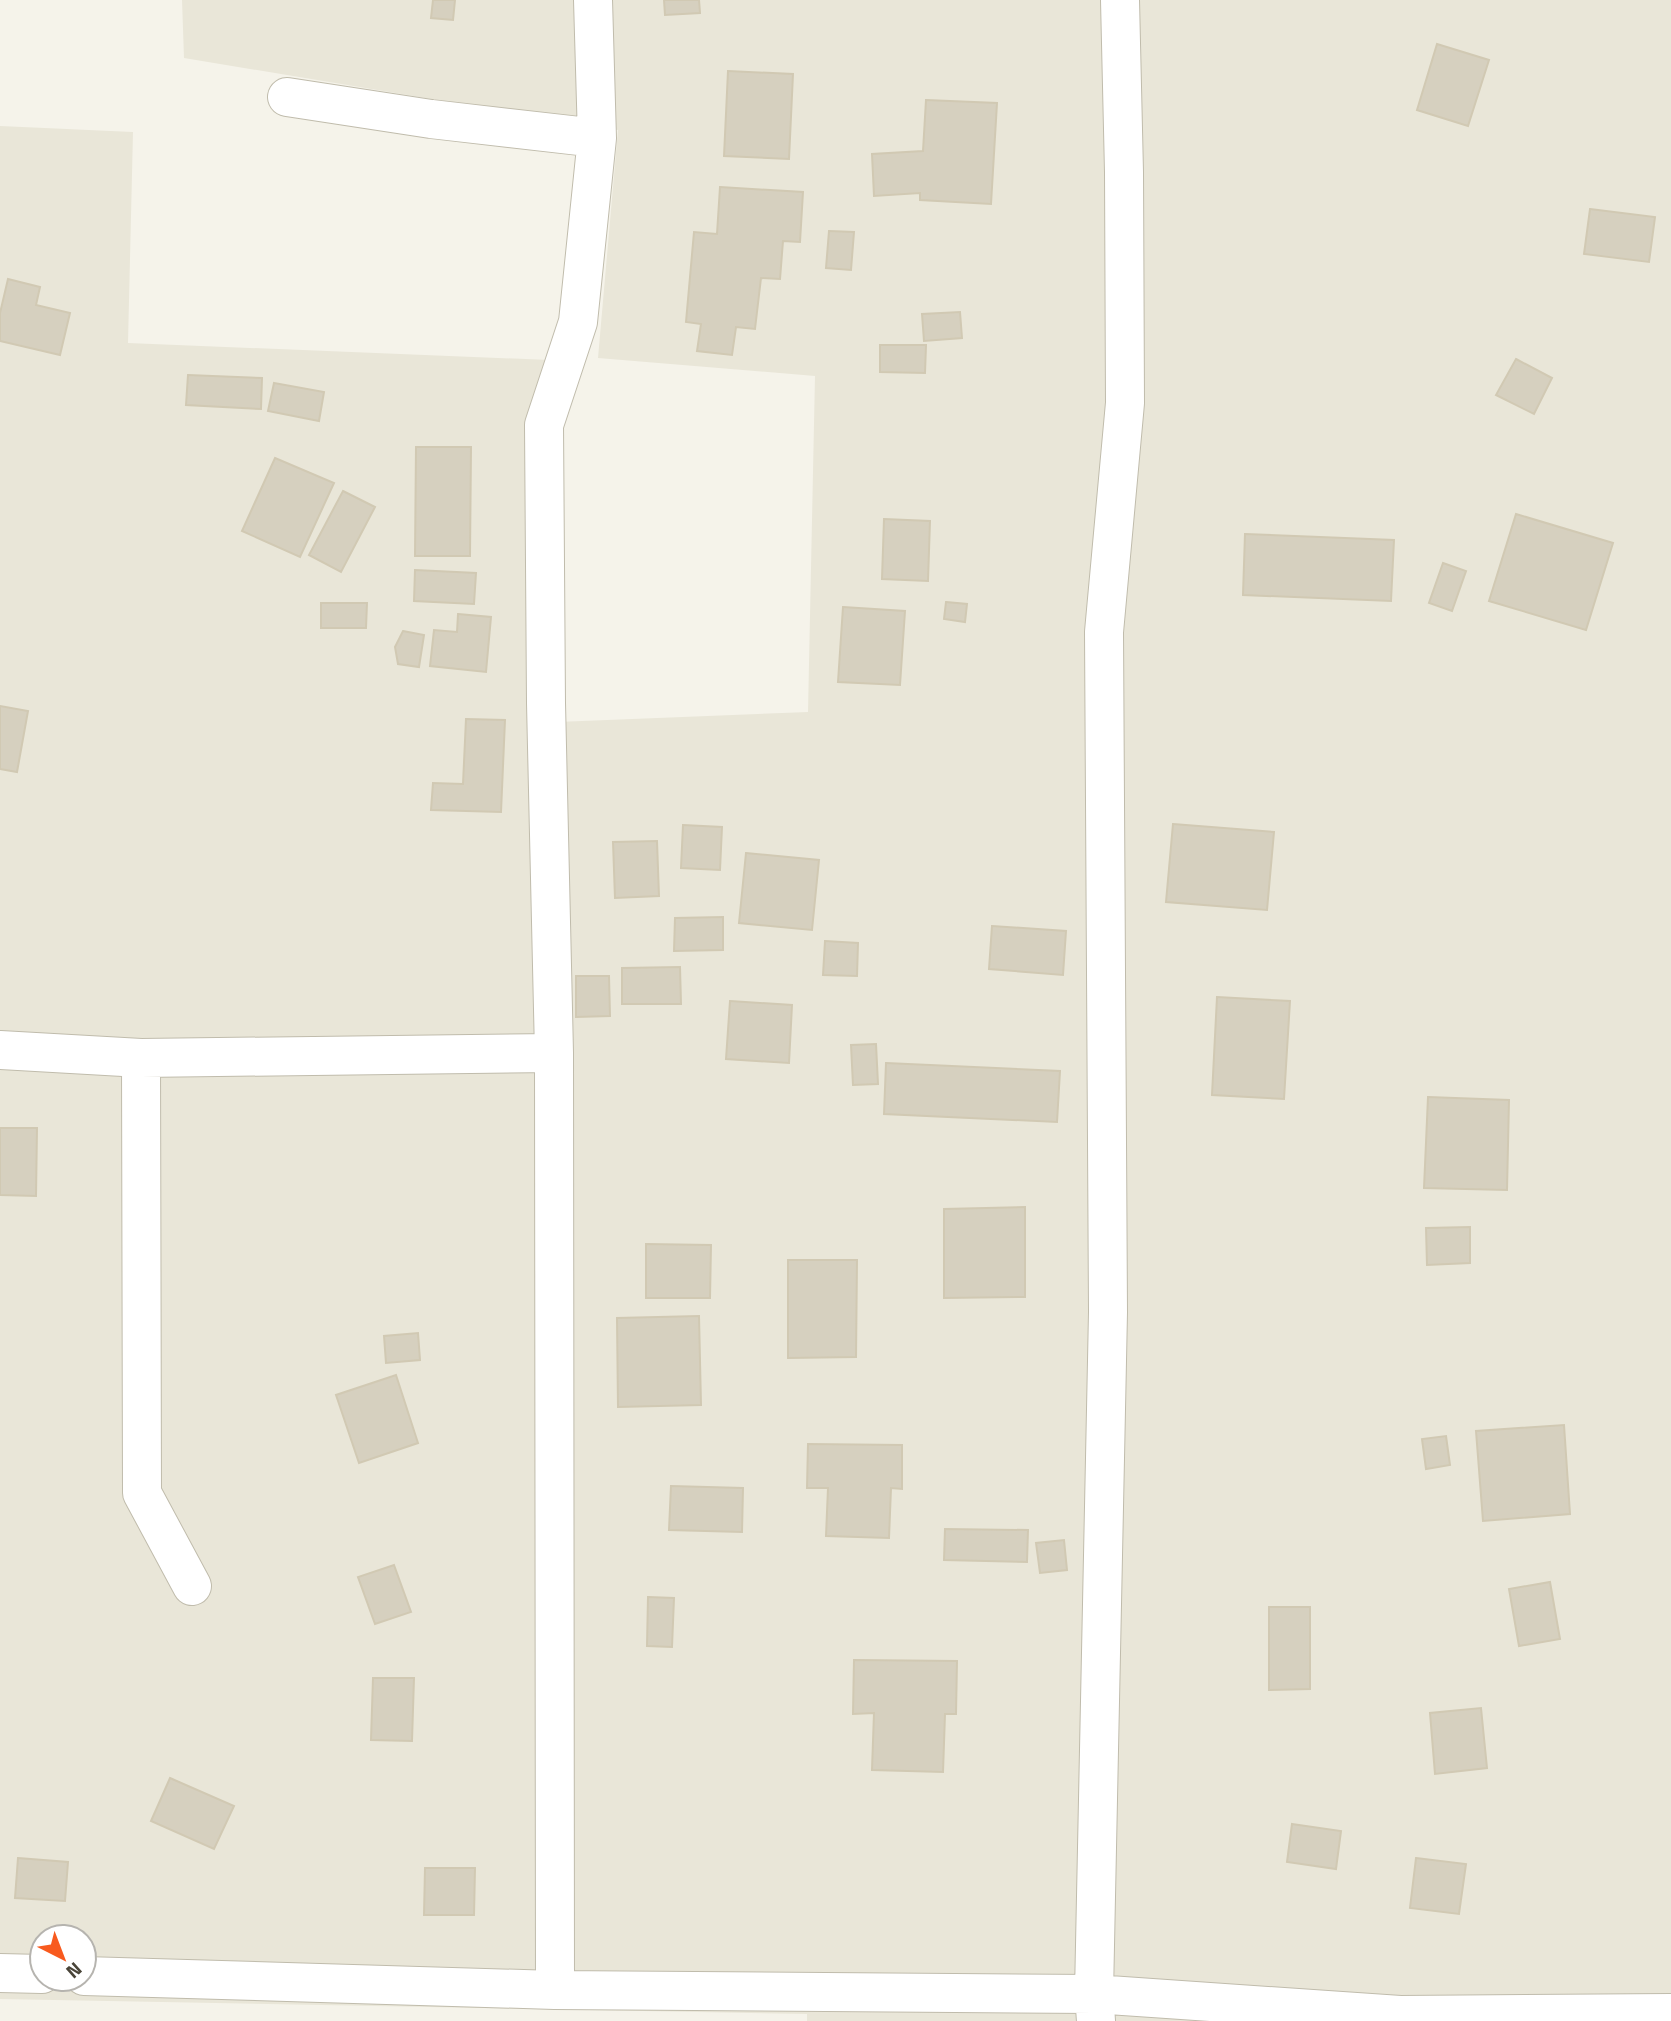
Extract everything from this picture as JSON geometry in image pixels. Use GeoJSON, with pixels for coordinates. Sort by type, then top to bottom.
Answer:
{"type":"FeatureCollection","features":[{"type":"Feature","properties":{"kind":"street"},"geometry":{"type":"LineString","coordinates":[[555,1990],[554,1053],[546,703],[544,425],[578,322],[597,138],[593,0]]}},
{"type":"Feature","properties":{"kind":"street"},"geometry":{"type":"LineString","coordinates":[[1095,2008],[1108,1312],[1104,632],[1125,402],[1120,0]]}},
{"type":"Feature","properties":{"kind":"street"},"geometry":{"type":"LineString","coordinates":[[287,97],[431,119],[597,138]]}},
{"type":"Feature","properties":{"kind":"street"},"geometry":{"type":"LineString","coordinates":[[0,1050],[141,1058],[554,1053]]}},
{"type":"Feature","properties":{"kind":"street"},"geometry":{"type":"LineString","coordinates":[[141,1058],[142,1493],[192,1586]]}},
{"type":"Feature","properties":{"kind":"street"},"geometry":{"type":"LineString","coordinates":[[0,1973],[28,1974]]}},
{"type":"Feature","properties":{"kind":"street"},"geometry":{"type":"LineString","coordinates":[[98,1976],[1095,2008],[1400,2015],[1671,2013]]}},
{"type":"Feature","properties":{"kind":"shaded area"},"geometry":{"type":"Polygon","coordinates":[[[182,0],[1671,0],[1671,2021],[807,2021],[807,2014],[0,1999],[0,126],[133,132],[128,343],[549,360],[532,723],[808,712],[815,376],[598,358],[618,130],[184,58],[182,0]]]}},
{"type":"Feature","properties":{"kind":"building"},"geometry":{"type":"Polygon","coordinates":[[[433,0],[455,0],[453,20],[431,18],[433,0]]]}},
{"type":"Feature","properties":{"kind":"building"},"geometry":{"type":"Polygon","coordinates":[[[664,0],[699,0],[700,13],[665,15],[664,0]]]}},
{"type":"Feature","properties":{"kind":"building"},"geometry":{"type":"Polygon","coordinates":[[[1437,44],[1489,60],[1468,126],[1417,110],[1437,44]]]}},
{"type":"Feature","properties":{"kind":"building"},"geometry":{"type":"Polygon","coordinates":[[[728,71],[793,74],[789,159],[724,156],[728,71]]]}},
{"type":"Feature","properties":{"kind":"building"},"geometry":{"type":"Polygon","coordinates":[[[926,100],[997,103],[991,204],[920,200],[920,193],[874,196],[872,154],[923,151],[926,100]]]}},
{"type":"Feature","properties":{"kind":"building"},"geometry":{"type":"Polygon","coordinates":[[[720,187],[803,192],[800,242],[783,241],[780,279],[761,278],[755,329],[736,327],[732,355],[697,351],[701,324],[686,322],[694,232],[717,234],[720,187]]]}},
{"type":"Feature","properties":{"kind":"building"},"geometry":{"type":"Polygon","coordinates":[[[1590,209],[1655,217],[1649,262],[1584,254],[1590,209]]]}},
{"type":"Feature","properties":{"kind":"building"},"geometry":{"type":"Polygon","coordinates":[[[829,231],[854,232],[851,270],[826,268],[829,231]]]}},
{"type":"Feature","properties":{"kind":"building"},"geometry":{"type":"Polygon","coordinates":[[[8,279],[40,287],[36,305],[70,313],[60,355],[0,341],[0,313],[8,279]]]}},
{"type":"Feature","properties":{"kind":"building"},"geometry":{"type":"Polygon","coordinates":[[[960,312],[962,338],[924,341],[922,314],[960,312]]]}},
{"type":"Feature","properties":{"kind":"building"},"geometry":{"type":"Polygon","coordinates":[[[880,345],[926,345],[925,373],[880,372],[880,345]]]}},
{"type":"Feature","properties":{"kind":"building"},"geometry":{"type":"Polygon","coordinates":[[[1516,359],[1552,378],[1534,414],[1496,395],[1516,359]]]}},
{"type":"Feature","properties":{"kind":"building"},"geometry":{"type":"Polygon","coordinates":[[[188,375],[262,378],[261,409],[186,405],[188,375]]]}},
{"type":"Feature","properties":{"kind":"building"},"geometry":{"type":"Polygon","coordinates":[[[274,383],[324,392],[319,421],[268,411],[274,383]]]}},
{"type":"Feature","properties":{"kind":"building"},"geometry":{"type":"Polygon","coordinates":[[[416,447],[471,447],[470,556],[415,556],[416,447]]]}},
{"type":"Feature","properties":{"kind":"building"},"geometry":{"type":"Polygon","coordinates":[[[275,458],[334,483],[300,557],[242,531],[275,458]]]}},
{"type":"Feature","properties":{"kind":"building"},"geometry":{"type":"Polygon","coordinates":[[[343,491],[375,507],[341,572],[309,555],[343,491]]]}},
{"type":"Feature","properties":{"kind":"building"},"geometry":{"type":"Polygon","coordinates":[[[1516,514],[1613,543],[1586,630],[1489,601],[1516,514]]]}},
{"type":"Feature","properties":{"kind":"building"},"geometry":{"type":"Polygon","coordinates":[[[884,519],[930,521],[928,581],[882,579],[884,519]]]}},
{"type":"Feature","properties":{"kind":"building"},"geometry":{"type":"Polygon","coordinates":[[[1245,534],[1394,540],[1391,601],[1243,595],[1245,534]]]}},
{"type":"Feature","properties":{"kind":"building"},"geometry":{"type":"Polygon","coordinates":[[[1443,563],[1466,571],[1452,611],[1429,603],[1443,563]]]}},
{"type":"Feature","properties":{"kind":"building"},"geometry":{"type":"Polygon","coordinates":[[[415,570],[476,573],[474,604],[414,601],[415,570]]]}},
{"type":"Feature","properties":{"kind":"building"},"geometry":{"type":"Polygon","coordinates":[[[946,602],[967,604],[965,622],[944,619],[946,602]]]}},
{"type":"Feature","properties":{"kind":"building"},"geometry":{"type":"Polygon","coordinates":[[[321,603],[367,603],[366,628],[321,628],[321,603]]]}},
{"type":"Feature","properties":{"kind":"building"},"geometry":{"type":"Polygon","coordinates":[[[843,607],[905,611],[900,685],[838,682],[843,607]]]}},
{"type":"Feature","properties":{"kind":"building"},"geometry":{"type":"Polygon","coordinates":[[[458,614],[491,617],[486,672],[430,666],[434,630],[457,632],[458,614]]]}},
{"type":"Feature","properties":{"kind":"building"},"geometry":{"type":"Polygon","coordinates":[[[403,631],[424,635],[419,667],[398,664],[395,647],[403,631]]]}},
{"type":"Feature","properties":{"kind":"building"},"geometry":{"type":"Polygon","coordinates":[[[0,706],[28,711],[17,772],[0,769],[0,706]]]}},
{"type":"Feature","properties":{"kind":"building"},"geometry":{"type":"Polygon","coordinates":[[[466,719],[505,720],[501,812],[431,810],[433,783],[463,784],[466,719]]]}},
{"type":"Feature","properties":{"kind":"building"},"geometry":{"type":"Polygon","coordinates":[[[1173,824],[1274,832],[1267,910],[1166,902],[1173,824]]]}},
{"type":"Feature","properties":{"kind":"building"},"geometry":{"type":"Polygon","coordinates":[[[683,825],[722,827],[720,870],[681,868],[683,825]]]}},
{"type":"Feature","properties":{"kind":"building"},"geometry":{"type":"Polygon","coordinates":[[[657,841],[659,896],[615,898],[613,842],[657,841]]]}},
{"type":"Feature","properties":{"kind":"building"},"geometry":{"type":"Polygon","coordinates":[[[746,853],[819,860],[812,930],[739,923],[746,853]]]}},
{"type":"Feature","properties":{"kind":"building"},"geometry":{"type":"Polygon","coordinates":[[[723,917],[723,950],[674,951],[675,918],[723,917]]]}},
{"type":"Feature","properties":{"kind":"building"},"geometry":{"type":"Polygon","coordinates":[[[992,926],[1066,931],[1063,975],[989,969],[992,926]]]}},
{"type":"Feature","properties":{"kind":"building"},"geometry":{"type":"Polygon","coordinates":[[[825,941],[858,943],[857,976],[823,975],[825,941]]]}},
{"type":"Feature","properties":{"kind":"building"},"geometry":{"type":"Polygon","coordinates":[[[680,967],[681,1004],[622,1004],[622,968],[680,967]]]}},
{"type":"Feature","properties":{"kind":"building"},"geometry":{"type":"Polygon","coordinates":[[[576,976],[609,976],[610,1016],[576,1017],[576,976]]]}},
{"type":"Feature","properties":{"kind":"building"},"geometry":{"type":"Polygon","coordinates":[[[1217,997],[1290,1001],[1284,1099],[1212,1095],[1217,997]]]}},
{"type":"Feature","properties":{"kind":"building"},"geometry":{"type":"Polygon","coordinates":[[[730,1001],[792,1005],[789,1063],[726,1059],[730,1001]]]}},
{"type":"Feature","properties":{"kind":"building"},"geometry":{"type":"Polygon","coordinates":[[[876,1044],[878,1084],[853,1085],[851,1045],[876,1044]]]}},
{"type":"Feature","properties":{"kind":"building"},"geometry":{"type":"Polygon","coordinates":[[[886,1063],[1060,1071],[1057,1122],[884,1114],[886,1063]]]}},
{"type":"Feature","properties":{"kind":"building"},"geometry":{"type":"Polygon","coordinates":[[[1428,1097],[1509,1100],[1507,1190],[1424,1188],[1428,1097]]]}},
{"type":"Feature","properties":{"kind":"building"},"geometry":{"type":"Polygon","coordinates":[[[0,1128],[37,1128],[36,1196],[0,1195],[0,1128]]]}},
{"type":"Feature","properties":{"kind":"building"},"geometry":{"type":"Polygon","coordinates":[[[1025,1207],[1025,1297],[944,1298],[944,1209],[1025,1207]]]}},
{"type":"Feature","properties":{"kind":"building"},"geometry":{"type":"Polygon","coordinates":[[[1470,1227],[1470,1263],[1427,1265],[1426,1228],[1470,1227]]]}},
{"type":"Feature","properties":{"kind":"building"},"geometry":{"type":"Polygon","coordinates":[[[646,1244],[711,1245],[710,1298],[646,1298],[646,1244]]]}},
{"type":"Feature","properties":{"kind":"building"},"geometry":{"type":"Polygon","coordinates":[[[788,1260],[857,1260],[856,1357],[788,1358],[788,1260]]]}},
{"type":"Feature","properties":{"kind":"building"},"geometry":{"type":"Polygon","coordinates":[[[699,1316],[701,1405],[618,1407],[617,1318],[699,1316]]]}},
{"type":"Feature","properties":{"kind":"building"},"geometry":{"type":"Polygon","coordinates":[[[418,1333],[420,1360],[386,1363],[384,1336],[418,1333]]]}},
{"type":"Feature","properties":{"kind":"building"},"geometry":{"type":"Polygon","coordinates":[[[396,1375],[418,1443],[359,1463],[336,1395],[396,1375]]]}},
{"type":"Feature","properties":{"kind":"building"},"geometry":{"type":"Polygon","coordinates":[[[1564,1425],[1570,1514],[1483,1521],[1476,1431],[1564,1425]]]}},
{"type":"Feature","properties":{"kind":"building"},"geometry":{"type":"Polygon","coordinates":[[[1446,1436],[1450,1465],[1426,1469],[1422,1439],[1446,1436]]]}},
{"type":"Feature","properties":{"kind":"building"},"geometry":{"type":"Polygon","coordinates":[[[808,1444],[902,1445],[902,1489],[891,1488],[889,1538],[826,1536],[828,1488],[807,1488],[808,1444]]]}},
{"type":"Feature","properties":{"kind":"building"},"geometry":{"type":"Polygon","coordinates":[[[671,1486],[743,1488],[742,1532],[669,1530],[671,1486]]]}},
{"type":"Feature","properties":{"kind":"building"},"geometry":{"type":"Polygon","coordinates":[[[945,1529],[1028,1530],[1027,1562],[944,1560],[945,1529]]]}},
{"type":"Feature","properties":{"kind":"building"},"geometry":{"type":"Polygon","coordinates":[[[1064,1540],[1067,1570],[1040,1573],[1036,1543],[1064,1540]]]}},
{"type":"Feature","properties":{"kind":"building"},"geometry":{"type":"Polygon","coordinates":[[[394,1565],[411,1612],[375,1624],[358,1577],[394,1565]]]}},
{"type":"Feature","properties":{"kind":"building"},"geometry":{"type":"Polygon","coordinates":[[[1550,1582],[1560,1639],[1519,1646],[1509,1589],[1550,1582]]]}},
{"type":"Feature","properties":{"kind":"building"},"geometry":{"type":"Polygon","coordinates":[[[648,1597],[674,1598],[672,1647],[647,1646],[648,1597]]]}},
{"type":"Feature","properties":{"kind":"building"},"geometry":{"type":"Polygon","coordinates":[[[1269,1607],[1310,1607],[1310,1689],[1269,1690],[1269,1607]]]}},
{"type":"Feature","properties":{"kind":"building"},"geometry":{"type":"Polygon","coordinates":[[[854,1660],[957,1661],[956,1714],[945,1714],[943,1772],[872,1770],[874,1713],[853,1714],[854,1660]]]}},
{"type":"Feature","properties":{"kind":"building"},"geometry":{"type":"Polygon","coordinates":[[[373,1678],[414,1678],[412,1741],[371,1740],[373,1678]]]}},
{"type":"Feature","properties":{"kind":"building"},"geometry":{"type":"Polygon","coordinates":[[[1481,1708],[1487,1768],[1435,1774],[1430,1713],[1481,1708]]]}},
{"type":"Feature","properties":{"kind":"building"},"geometry":{"type":"Polygon","coordinates":[[[170,1778],[234,1806],[214,1849],[151,1821],[170,1778]]]}},
{"type":"Feature","properties":{"kind":"building"},"geometry":{"type":"Polygon","coordinates":[[[1292,1824],[1341,1831],[1336,1869],[1287,1862],[1292,1824]]]}},
{"type":"Feature","properties":{"kind":"building"},"geometry":{"type":"Polygon","coordinates":[[[18,1858],[68,1862],[65,1901],[15,1898],[18,1858]]]}},
{"type":"Feature","properties":{"kind":"building"},"geometry":{"type":"Polygon","coordinates":[[[1416,1858],[1466,1864],[1459,1914],[1410,1908],[1416,1858]]]}},
{"type":"Feature","properties":{"kind":"building"},"geometry":{"type":"Polygon","coordinates":[[[425,1868],[475,1868],[474,1915],[424,1915],[425,1868]]]}}]}
